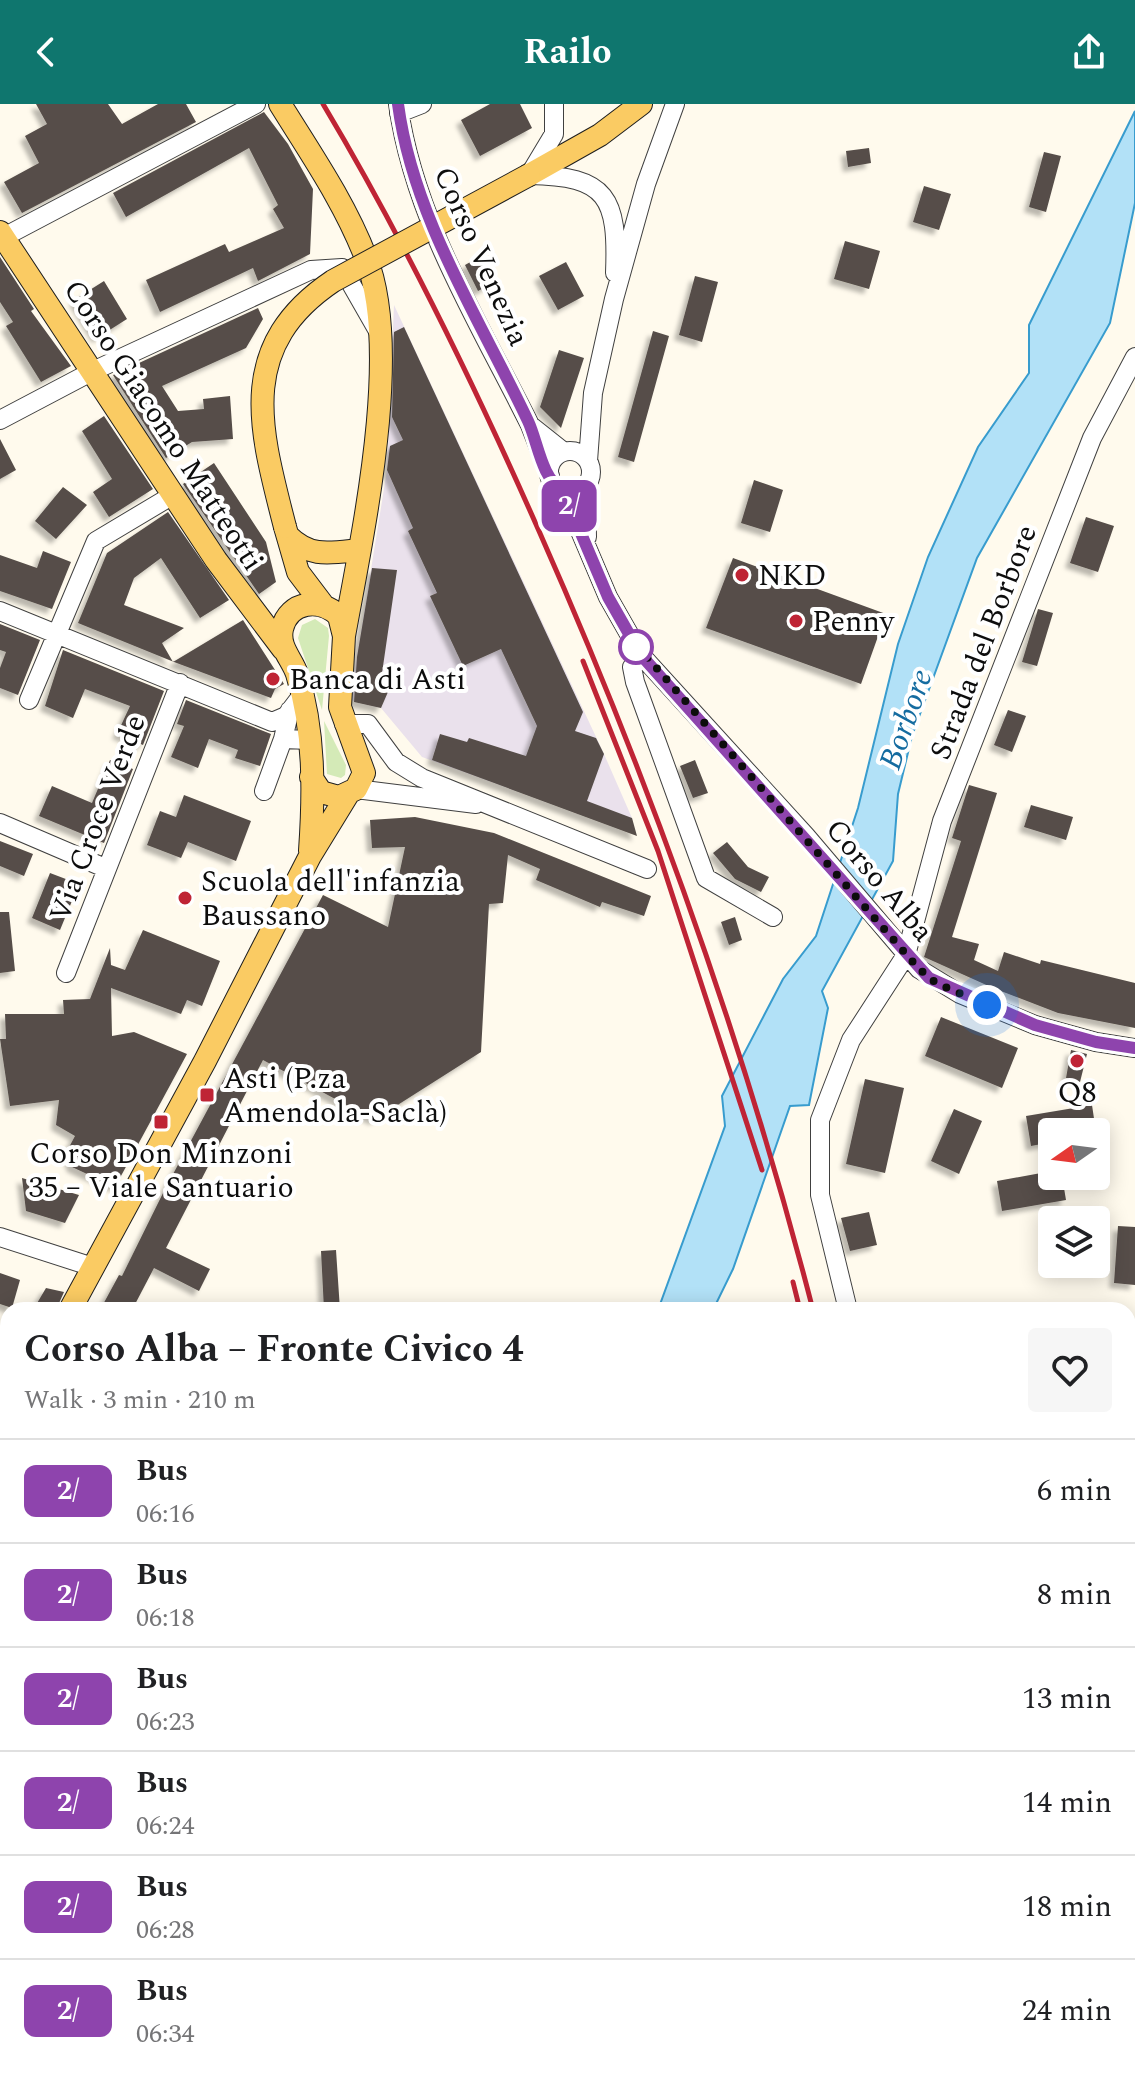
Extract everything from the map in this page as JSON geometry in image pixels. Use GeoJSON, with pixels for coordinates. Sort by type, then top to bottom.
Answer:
{"type":"FeatureCollection","features":[{"type":"Feature","properties":{"kind":"main road"},"geometry":{"type":"LineString","coordinates":[[74,1302],[205,1061],[310,856],[364,773],[359,753],[344,724],[339,685],[377,428],[377,297],[367,260],[345,211],[280,104]]}},
{"type":"Feature","properties":{"kind":"main road"},"geometry":{"type":"LineString","coordinates":[[283,649],[282,628],[296,593],[298,572],[268,461],[260,401],[264,374],[282,329],[310,297],[333,281],[600,135],[641,104]]}},
{"type":"Feature","properties":{"kind":"main road","name":"Corso Giacomo Matteotti"},"geometry":{"type":"LineString","coordinates":[[1,236],[242,598],[283,649],[296,672],[296,702],[310,740],[310,856]]}},
{"type":"Feature","properties":{"kind":"main road"},"geometry":{"type":"LineString","coordinates":[[287,532],[301,549],[321,554],[359,550]]}},
{"type":"Feature","properties":{"kind":"main road"},"geometry":{"type":"LineString","coordinates":[[298,572],[323,605],[339,616],[344,636]]}},
{"type":"Feature","properties":{"kind":"main road"},"geometry":{"type":"LineString","coordinates":[[289,615],[302,605],[323,605]]}},
{"type":"Feature","properties":{"kind":"main road"},"geometry":{"type":"LineString","coordinates":[[311,777],[321,792],[339,797],[352,792]]}},
{"type":"Feature","properties":{"kind":"street"},"geometry":{"type":"LineString","coordinates":[[1,236],[256,104]]}},
{"type":"Feature","properties":{"kind":"street"},"geometry":{"type":"LineString","coordinates":[[398,108],[422,104]]}},
{"type":"Feature","properties":{"kind":"street"},"geometry":{"type":"LineString","coordinates":[[529,175],[554,134],[554,104]]}},
{"type":"Feature","properties":{"kind":"street"},"geometry":{"type":"LineString","coordinates":[[593,393],[565,452],[554,459],[550,476],[563,491],[575,492],[586,485],[591,474],[588,461],[593,393],[614,299],[646,184],[675,104]]}},
{"type":"Feature","properties":{"kind":"street","name":"Corso Venezia"},"geometry":{"type":"LineString","coordinates":[[398,108],[415,179],[446,258],[530,425],[550,476]]}},
{"type":"Feature","properties":{"kind":"street"},"geometry":{"type":"LineString","coordinates":[[529,175],[566,175],[584,181],[606,201],[617,232],[614,299]]}},
{"type":"Feature","properties":{"kind":"street"},"geometry":{"type":"LineString","coordinates":[[0,420],[93,371],[311,270],[342,268],[379,333]]}},
{"type":"Feature","properties":{"kind":"street","name":"Strada del Borbore"},"geometry":{"type":"LineString","coordinates":[[846,1302],[820,1195],[820,1120],[851,1040],[906,955],[942,821],[1092,438],[1135,357]]}},
{"type":"Feature","properties":{"kind":"street","name":"Corso Venezia"},"geometry":{"type":"LineString","coordinates":[[530,425],[565,452]]}},
{"type":"Feature","properties":{"kind":"street"},"geometry":{"type":"LineString","coordinates":[[565,452],[579,453],[588,461]]}},
{"type":"Feature","properties":{"kind":"street","name":"Corso Alba"},"geometry":{"type":"LineString","coordinates":[[586,485],[587,548]]}},
{"type":"Feature","properties":{"kind":"street","name":"Corso Alba"},"geometry":{"type":"LineString","coordinates":[[563,491],[618,617],[641,655],[806,836],[906,955],[936,983],[1035,1025],[1096,1042],[1135,1048]]}},
{"type":"Feature","properties":{"kind":"street"},"geometry":{"type":"LineString","coordinates":[[29,700],[96,541],[173,495]]}},
{"type":"Feature","properties":{"kind":"street"},"geometry":{"type":"LineString","coordinates":[[0,611],[56,631],[272,722],[286,716],[296,702]]}},
{"type":"Feature","properties":{"kind":"street"},"geometry":{"type":"LineString","coordinates":[[641,655],[632,667],[635,682],[706,878],[773,917]]}},
{"type":"Feature","properties":{"kind":"street","name":"Via Croce Verde"},"geometry":{"type":"LineString","coordinates":[[66,973],[180,683]]}},
{"type":"Feature","properties":{"kind":"street"},"geometry":{"type":"LineString","coordinates":[[264,791],[296,702]]}},
{"type":"Feature","properties":{"kind":"street"},"geometry":{"type":"LineString","coordinates":[[344,724],[368,724],[380,742],[409,771],[647,869]]}},
{"type":"Feature","properties":{"kind":"street"},"geometry":{"type":"LineString","coordinates":[[283,739],[310,740]]}},
{"type":"Feature","properties":{"kind":"street"},"geometry":{"type":"LineString","coordinates":[[359,753],[380,742]]}},
{"type":"Feature","properties":{"kind":"street"},"geometry":{"type":"LineString","coordinates":[[352,792],[490,805]]}},
{"type":"Feature","properties":{"kind":"street"},"geometry":{"type":"LineString","coordinates":[[0,823],[105,868]]}},
{"type":"Feature","properties":{"kind":"street"},"geometry":{"type":"LineString","coordinates":[[0,1237],[93,1267]]}},
{"type":"Feature","properties":{"kind":"shaded area"},"geometry":{"type":"Polygon","coordinates":[[[394,305],[604,754],[632,818],[635,834],[422,757],[381,708],[350,700],[387,470],[394,305]]]}},
{"type":"Feature","properties":{"kind":"green space"},"geometry":{"type":"Polygon","coordinates":[[[315,619],[328,628],[329,636],[322,710],[298,638],[302,625],[315,619]]]}},
{"type":"Feature","properties":{"kind":"green space"},"geometry":{"type":"Polygon","coordinates":[[[324,721],[346,765],[345,775],[341,778],[327,774],[324,721]]]}},
{"type":"Feature","properties":{"kind":"water","name":"Borbore"},"geometry":{"type":"Polygon","coordinates":[[[1135,111],[1135,203],[1110,323],[977,558],[912,736],[898,794],[893,861],[822,991],[828,1008],[809,1105],[790,1106],[733,1269],[717,1302],[661,1302],[725,1126],[722,1096],[783,979],[816,936],[858,808],[898,644],[928,557],[978,447],[1029,373],[1029,325],[1135,111]]]}},
{"type":"Feature","properties":{"kind":"building"},"geometry":{"type":"Polygon","coordinates":[[[36,104],[108,104],[122,124],[158,104],[186,104],[196,122],[22,213],[4,182],[39,163],[25,136],[47,124],[36,104]]]}},
{"type":"Feature","properties":{"kind":"building"},"geometry":{"type":"Polygon","coordinates":[[[490,104],[520,104],[532,128],[480,156],[461,120],[490,104]]]}},
{"type":"Feature","properties":{"kind":"building"},"geometry":{"type":"Polygon","coordinates":[[[264,112],[288,144],[313,189],[310,254],[258,281],[253,268],[160,312],[146,280],[225,244],[229,252],[284,228],[273,209],[278,205],[249,148],[126,217],[113,193],[264,112]]]}},
{"type":"Feature","properties":{"kind":"building"},"geometry":{"type":"Polygon","coordinates":[[[869,148],[871,163],[848,167],[846,151],[869,148]]]}},
{"type":"Feature","properties":{"kind":"building"},"geometry":{"type":"Polygon","coordinates":[[[1044,152],[1061,156],[1046,212],[1029,207],[1044,152]]]}},
{"type":"Feature","properties":{"kind":"building"},"geometry":{"type":"Polygon","coordinates":[[[924,186],[951,194],[939,230],[913,222],[924,186]]]}},
{"type":"Feature","properties":{"kind":"building"},"geometry":{"type":"Polygon","coordinates":[[[845,241],[880,251],[869,289],[834,279],[845,241]]]}},
{"type":"Feature","properties":{"kind":"building"},"geometry":{"type":"Polygon","coordinates":[[[483,255],[497,281],[478,291],[465,265],[483,255]]]}},
{"type":"Feature","properties":{"kind":"building"},"geometry":{"type":"Polygon","coordinates":[[[0,257],[34,309],[31,311],[71,366],[41,382],[6,326],[13,322],[0,302],[0,257]]]}},
{"type":"Feature","properties":{"kind":"building"},"geometry":{"type":"Polygon","coordinates":[[[566,262],[584,296],[558,310],[539,276],[566,262]]]}},
{"type":"Feature","properties":{"kind":"building"},"geometry":{"type":"Polygon","coordinates":[[[695,276],[718,282],[702,342],[679,335],[695,276]]]}},
{"type":"Feature","properties":{"kind":"building"},"geometry":{"type":"Polygon","coordinates":[[[104,281],[127,319],[97,338],[74,300],[104,281]]]}},
{"type":"Feature","properties":{"kind":"building"},"geometry":{"type":"Polygon","coordinates":[[[258,308],[263,319],[246,348],[162,386],[178,411],[204,409],[203,399],[230,396],[233,439],[192,442],[166,458],[113,375],[258,308]]]}},
{"type":"Feature","properties":{"kind":"building"},"geometry":{"type":"Polygon","coordinates":[[[404,327],[583,712],[575,731],[596,738],[604,754],[587,801],[632,818],[637,836],[432,760],[440,734],[467,742],[469,738],[526,756],[537,726],[501,649],[463,666],[430,596],[437,593],[408,531],[413,528],[387,470],[390,446],[403,440],[392,417],[394,332],[404,327]]]}},
{"type":"Feature","properties":{"kind":"building"},"geometry":{"type":"Polygon","coordinates":[[[653,331],[669,336],[634,462],[618,457],[653,331]]]}},
{"type":"Feature","properties":{"kind":"building"},"geometry":{"type":"Polygon","coordinates":[[[559,350],[584,358],[561,428],[540,407],[559,350]]]}},
{"type":"Feature","properties":{"kind":"building"},"geometry":{"type":"Polygon","coordinates":[[[104,416],[153,489],[109,517],[93,492],[112,479],[82,431],[104,416]]]}},
{"type":"Feature","properties":{"kind":"building"},"geometry":{"type":"Polygon","coordinates":[[[0,439],[16,470],[0,479],[0,439]]]}},
{"type":"Feature","properties":{"kind":"building"},"geometry":{"type":"Polygon","coordinates":[[[214,463],[266,542],[276,582],[259,594],[183,484],[214,463]]]}},
{"type":"Feature","properties":{"kind":"building"},"geometry":{"type":"Polygon","coordinates":[[[754,480],[783,490],[770,532],[741,523],[754,480]]]}},
{"type":"Feature","properties":{"kind":"building"},"geometry":{"type":"Polygon","coordinates":[[[63,487],[87,505],[56,539],[35,521],[63,487]]]}},
{"type":"Feature","properties":{"kind":"building"},"geometry":{"type":"Polygon","coordinates":[[[168,512],[229,600],[200,618],[161,558],[134,578],[124,605],[184,628],[162,643],[173,661],[78,623],[107,553],[168,512]]]}},
{"type":"Feature","properties":{"kind":"building"},"geometry":{"type":"Polygon","coordinates":[[[1086,517],[1114,526],[1098,572],[1070,563],[1086,517]]]}},
{"type":"Feature","properties":{"kind":"building"},"geometry":{"type":"Polygon","coordinates":[[[43,551],[71,562],[52,609],[0,591],[0,555],[37,568],[43,551]]]}},
{"type":"Feature","properties":{"kind":"building","name":"Penny"},"geometry":{"type":"Polygon","coordinates":[[[733,558],[886,614],[861,684],[706,628],[733,558]]]}},
{"type":"Feature","properties":{"kind":"building"},"geometry":{"type":"Polygon","coordinates":[[[372,568],[397,570],[381,680],[391,685],[381,708],[354,702],[357,657],[372,568]]]}},
{"type":"Feature","properties":{"kind":"building"},"geometry":{"type":"Polygon","coordinates":[[[1038,609],[1053,613],[1037,666],[1022,662],[1038,609]]]}},
{"type":"Feature","properties":{"kind":"building"},"geometry":{"type":"Polygon","coordinates":[[[243,620],[284,684],[275,689],[271,698],[173,662],[243,620]]]}},
{"type":"Feature","properties":{"kind":"building"},"geometry":{"type":"Polygon","coordinates":[[[0,624],[40,640],[18,695],[0,688],[0,668],[6,652],[0,650],[0,624]]]}},
{"type":"Feature","properties":{"kind":"building"},"geometry":{"type":"Polygon","coordinates":[[[63,650],[164,691],[143,745],[117,734],[130,706],[85,689],[73,718],[45,706],[63,650]]]}},
{"type":"Feature","properties":{"kind":"building"},"geometry":{"type":"Polygon","coordinates":[[[186,700],[271,734],[260,766],[235,758],[238,750],[209,739],[198,768],[171,757],[184,726],[177,724],[186,700]]]}},
{"type":"Feature","properties":{"kind":"building"},"geometry":{"type":"Polygon","coordinates":[[[1008,710],[1026,716],[1012,752],[994,745],[1008,710]]]}},
{"type":"Feature","properties":{"kind":"building"},"geometry":{"type":"Polygon","coordinates":[[[110,760],[133,769],[104,843],[39,816],[52,786],[92,803],[110,760]]]}},
{"type":"Feature","properties":{"kind":"building"},"geometry":{"type":"Polygon","coordinates":[[[695,760],[708,793],[693,798],[680,766],[695,760]]]}},
{"type":"Feature","properties":{"kind":"building"},"geometry":{"type":"Polygon","coordinates":[[[969,785],[997,793],[952,937],[979,944],[974,960],[998,971],[1004,952],[1040,964],[1041,960],[1135,983],[1135,1028],[1058,1013],[924,957],[961,841],[952,838],[969,785]]]}},
{"type":"Feature","properties":{"kind":"building"},"geometry":{"type":"Polygon","coordinates":[[[184,795],[251,821],[236,861],[188,842],[181,858],[147,845],[160,811],[176,817],[184,795]]]}},
{"type":"Feature","properties":{"kind":"building"},"geometry":{"type":"Polygon","coordinates":[[[1031,805],[1073,817],[1066,840],[1024,827],[1031,805]]]}},
{"type":"Feature","properties":{"kind":"building"},"geometry":{"type":"Polygon","coordinates":[[[415,817],[494,833],[651,896],[644,916],[602,902],[600,907],[536,880],[540,869],[508,855],[503,903],[489,904],[481,1052],[374,1120],[263,1060],[166,1248],[210,1269],[199,1291],[154,1268],[136,1302],[104,1302],[119,1275],[122,1276],[165,1189],[323,895],[388,927],[405,847],[372,848],[370,820],[415,817]]]}},
{"type":"Feature","properties":{"kind":"building"},"geometry":{"type":"Polygon","coordinates":[[[0,841],[33,854],[24,876],[0,866],[0,841]]]}},
{"type":"Feature","properties":{"kind":"building"},"geometry":{"type":"Polygon","coordinates":[[[727,842],[748,867],[769,877],[761,892],[735,879],[713,853],[727,842]]]}},
{"type":"Feature","properties":{"kind":"building"},"geometry":{"type":"Polygon","coordinates":[[[50,873],[79,884],[60,930],[32,918],[50,873]]]}},
{"type":"Feature","properties":{"kind":"building"},"geometry":{"type":"Polygon","coordinates":[[[0,912],[9,912],[15,971],[0,973],[0,912]]]}},
{"type":"Feature","properties":{"kind":"building"},"geometry":{"type":"Polygon","coordinates":[[[735,917],[742,940],[729,945],[721,922],[735,917]]]}},
{"type":"Feature","properties":{"kind":"building"},"geometry":{"type":"Polygon","coordinates":[[[143,930],[220,961],[202,1006],[187,1000],[181,1014],[111,988],[112,1036],[134,1032],[187,1054],[115,1187],[72,1167],[67,1151],[75,1136],[56,1125],[59,1100],[10,1106],[0,1039],[6,1039],[5,1014],[64,1014],[63,1000],[90,999],[110,948],[111,965],[125,970],[143,930]]]}},
{"type":"Feature","properties":{"kind":"building"},"geometry":{"type":"Polygon","coordinates":[[[941,1017],[1018,1048],[1002,1088],[925,1056],[941,1017]]]}},
{"type":"Feature","properties":{"kind":"building"},"geometry":{"type":"Polygon","coordinates":[[[1071,1050],[1087,1054],[1080,1082],[1066,1078],[1071,1050]]]}},
{"type":"Feature","properties":{"kind":"building"},"geometry":{"type":"Polygon","coordinates":[[[865,1079],[904,1088],[885,1173],[846,1164],[865,1079]]]}},
{"type":"Feature","properties":{"kind":"building"},"geometry":{"type":"Polygon","coordinates":[[[1092,1105],[1094,1118],[1038,1118],[1038,1145],[1031,1146],[1026,1116],[1092,1105]]]}},
{"type":"Feature","properties":{"kind":"building"},"geometry":{"type":"Polygon","coordinates":[[[954,1109],[982,1121],[959,1174],[931,1161],[954,1109]]]}},
{"type":"Feature","properties":{"kind":"building"},"geometry":{"type":"Polygon","coordinates":[[[1038,1174],[1038,1190],[1064,1190],[1066,1200],[1002,1211],[997,1181],[1038,1174]]]}},
{"type":"Feature","properties":{"kind":"building"},"geometry":{"type":"Polygon","coordinates":[[[22,1178],[79,1195],[65,1223],[26,1211],[22,1178]]]}},
{"type":"Feature","properties":{"kind":"building"},"geometry":{"type":"Polygon","coordinates":[[[869,1212],[877,1245],[850,1251],[841,1218],[869,1212]]]}},
{"type":"Feature","properties":{"kind":"building"},"geometry":{"type":"Polygon","coordinates":[[[1118,1226],[1135,1227],[1135,1285],[1114,1283],[1118,1226]]]}},
{"type":"Feature","properties":{"kind":"building"},"geometry":{"type":"Polygon","coordinates":[[[336,1250],[339,1302],[324,1302],[321,1251],[336,1250]]]}},
{"type":"Feature","properties":{"kind":"building"},"geometry":{"type":"Polygon","coordinates":[[[0,1273],[20,1280],[14,1302],[0,1302],[0,1273]]]}},
{"type":"Feature","properties":{"kind":"building"},"geometry":{"type":"Polygon","coordinates":[[[46,1288],[64,1292],[60,1302],[38,1302],[46,1288]]]}},
{"type":"Feature","properties":{"kind":"railway"},"geometry":{"type":"LineString","coordinates":[[323,104],[411,261],[464,368],[580,626],[657,818],[726,1012],[811,1302]]}},
{"type":"Feature","properties":{"kind":"railway"},"geometry":{"type":"LineString","coordinates":[[583,661],[658,851],[762,1170]]}},
{"type":"Feature","properties":{"kind":"railway"},"geometry":{"type":"LineString","coordinates":[[793,1282],[798,1302]]}},
{"type":"Feature","properties":{"kind":"bus line","name":"2/"},"geometry":{"type":"LineString","coordinates":[[398,104],[415,179],[446,258],[530,425],[552,483],[563,491],[608,597],[641,655],[806,836],[929,978],[1035,1025],[1096,1042],[1135,1048]]}},
{"type":"Feature","properties":{"kind":"place","name":"NKD"},"geometry":{"type":"Point","coordinates":[742,575]}},
{"type":"Feature","properties":{"kind":"place","name":"Penny"},"geometry":{"type":"Point","coordinates":[796,621]}},
{"type":"Feature","properties":{"kind":"place","name":"Banca di Asti"},"geometry":{"type":"Point","coordinates":[273,679]}},
{"type":"Feature","properties":{"kind":"place","name":"Scuola dell'infanzia Baussano"},"geometry":{"type":"Point","coordinates":[185,898]}},
{"type":"Feature","properties":{"kind":"place","name":"Q8"},"geometry":{"type":"Point","coordinates":[1077,1061]}},
{"type":"Feature","properties":{"kind":"place","name":"Asti (P.za Amendola-Saclà)"},"geometry":{"type":"Point","coordinates":[207,1095]}},
{"type":"Feature","properties":{"kind":"place","name":"Corso Don Minzoni 35 – Viale Santuario"},"geometry":{"type":"Point","coordinates":[161,1122]}},
{"type":"Feature","properties":{"kind":"route"},"geometry":{"type":"LineString","coordinates":[[636,647],[633,641],[641,655],[806,836],[919,969],[936,983],[987,1005]]}}]}
